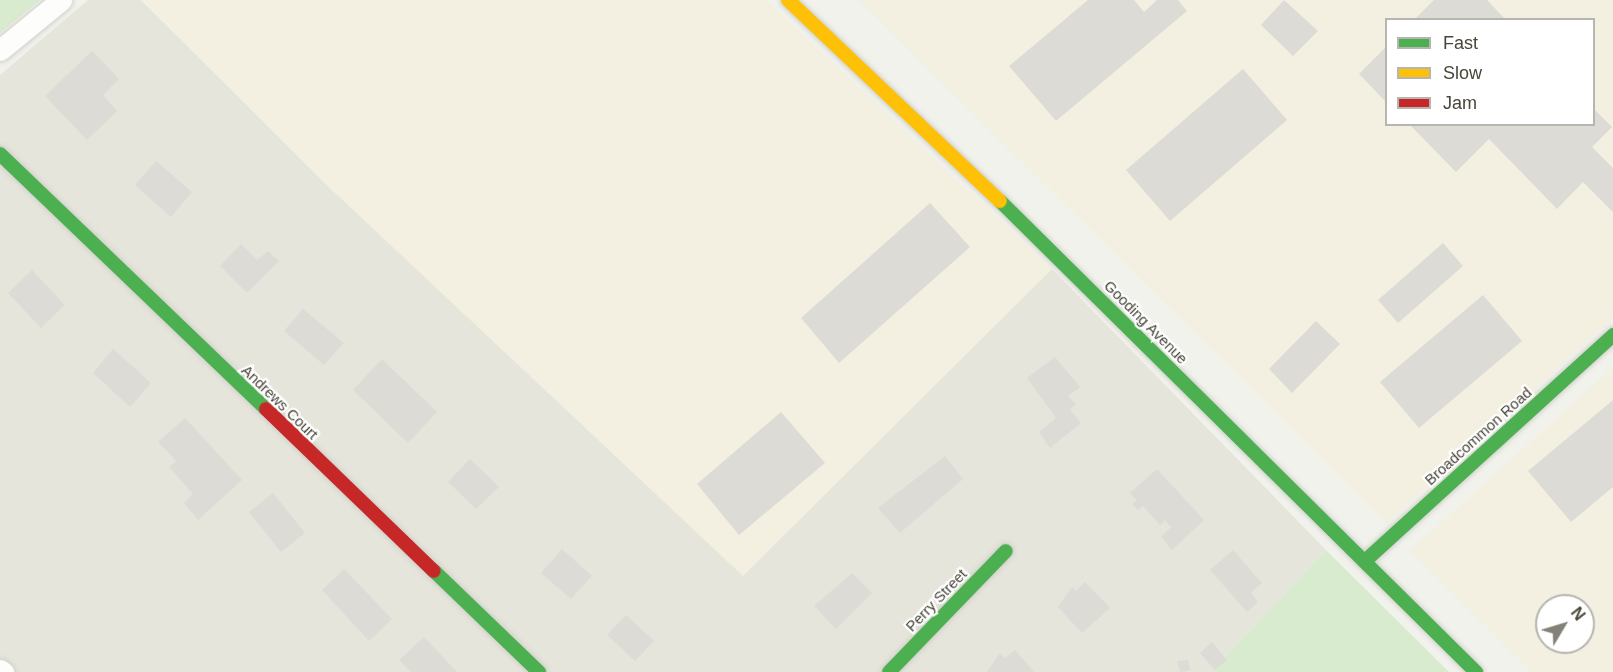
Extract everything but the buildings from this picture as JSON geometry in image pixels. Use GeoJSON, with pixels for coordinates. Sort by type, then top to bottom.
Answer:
{"type":"FeatureCollection","features":[{"type":"Feature","properties":{"kind":"street"},"geometry":{"type":"LineString","coordinates":[[0,50],[61,0]]}},
{"type":"Feature","properties":{"kind":"street","name":"Gooding Avenue"},"geometry":{"type":"LineString","coordinates":[[788,0],[959,160],[1476,672]]}},
{"type":"Feature","properties":{"kind":"street","name":"Andrews Court"},"geometry":{"type":"LineString","coordinates":[[0,154],[539,672]]}},
{"type":"Feature","properties":{"kind":"street","name":"Broadcommon Road"},"geometry":{"type":"LineString","coordinates":[[1365,561],[1613,335]]}},
{"type":"Feature","properties":{"kind":"street","name":"Perry Street"},"geometry":{"type":"LineString","coordinates":[[889,672],[1006,551]]}},
{"type":"Feature","properties":{"kind":"shaded area"},"geometry":{"type":"Polygon","coordinates":[[[88,0],[141,0],[333,191],[1052,269],[1326,550],[1211,672],[0,672],[0,75],[88,0]]]}},
{"type":"Feature","properties":{"kind":"shaded area"},"geometry":{"type":"Polygon","coordinates":[[[141,0],[766,0],[1052,269],[743,576],[333,191],[141,0]]]}},
{"type":"Feature","properties":{"kind":"shaded area"},"geometry":{"type":"Polygon","coordinates":[[[858,0],[1613,0],[1613,318],[1387,523],[858,0]]]}},
{"type":"Feature","properties":{"kind":"shaded area"},"geometry":{"type":"Polygon","coordinates":[[[1613,367],[1613,672],[1532,672],[1410,551],[1613,367]]]}},
{"type":"Feature","properties":{"kind":"green space"},"geometry":{"type":"Polygon","coordinates":[[[0,0],[40,0],[0,33],[0,0]]]}},
{"type":"Feature","properties":{"kind":"green space"},"geometry":{"type":"Polygon","coordinates":[[[1326,550],[1449,672],[1211,672],[1326,550]]]}},
{"type":"Feature","properties":{"kind":"traffic: fast"},"geometry":{"type":"LineString","coordinates":[[0,154],[266,409]]}},
{"type":"Feature","properties":{"kind":"traffic: fast"},"geometry":{"type":"LineString","coordinates":[[1000,201],[1476,672]]}},
{"type":"Feature","properties":{"kind":"traffic: fast"},"geometry":{"type":"LineString","coordinates":[[1365,561],[1613,335]]}},
{"type":"Feature","properties":{"kind":"traffic: fast"},"geometry":{"type":"LineString","coordinates":[[889,672],[1006,551]]}},
{"type":"Feature","properties":{"kind":"traffic: fast"},"geometry":{"type":"LineString","coordinates":[[434,571],[539,672]]}},
{"type":"Feature","properties":{"kind":"traffic: slow"},"geometry":{"type":"LineString","coordinates":[[788,0],[1000,201]]}},
{"type":"Feature","properties":{"kind":"traffic: jam"},"geometry":{"type":"LineString","coordinates":[[266,409],[434,571]]}}]}
